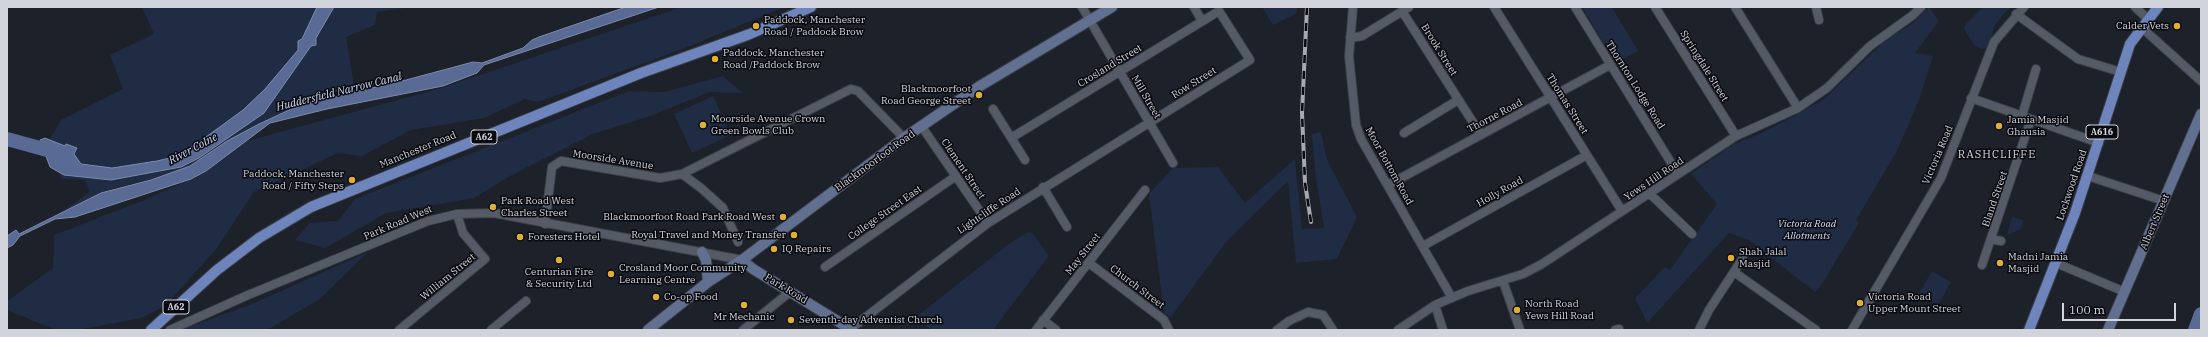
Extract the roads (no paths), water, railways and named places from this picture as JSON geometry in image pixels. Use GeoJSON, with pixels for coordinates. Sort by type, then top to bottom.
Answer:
{"type":"FeatureCollection","features":[{"type":"Feature","properties":{"kind":"main road","name":"Manchester Road"},"geometry":{"type":"LineString","coordinates":[[154,329],[217,270],[259,238],[311,207],[641,73],[750,34],[812,7]]}},
{"type":"Feature","properties":{"kind":"main road","name":"Lockwood Road"},"geometry":{"type":"LineString","coordinates":[[2029,330],[2056,263],[2088,176],[2130,44],[2144,23],[2158,7]]}},
{"type":"Feature","properties":{"kind":"street","name":"Mill Street"},"geometry":{"type":"LineString","coordinates":[[1082,7],[1173,163]]}},
{"type":"Feature","properties":{"kind":"street","name":"Blackmoorfoot Road"},"geometry":{"type":"LineString","coordinates":[[648,330],[708,282],[742,260],[904,138],[980,86],[1112,7]]}},
{"type":"Feature","properties":{"kind":"street"},"geometry":{"type":"LineString","coordinates":[[1194,7],[1202,21]]}},
{"type":"Feature","properties":{"kind":"street","name":"Moor Bottom Road"},"geometry":{"type":"LineString","coordinates":[[1353,7],[1349,56],[1356,125],[1361,139],[1452,298]]}},
{"type":"Feature","properties":{"kind":"street","name":"Thomas Street"},"geometry":{"type":"LineString","coordinates":[[1494,7],[1622,211]]}},
{"type":"Feature","properties":{"kind":"street","name":"Thornton Lodge Road"},"geometry":{"type":"LineString","coordinates":[[1575,7],[1678,174]]}},
{"type":"Feature","properties":{"kind":"street","name":"Springdale Street"},"geometry":{"type":"LineString","coordinates":[[1655,7],[1736,136]]}},
{"type":"Feature","properties":{"kind":"street"},"geometry":{"type":"LineString","coordinates":[[1735,7],[1798,108]]}},
{"type":"Feature","properties":{"kind":"street"},"geometry":{"type":"LineString","coordinates":[[1816,7],[1820,20]]}},
{"type":"Feature","properties":{"kind":"street","name":"Yews Hill Road"},"geometry":{"type":"LineString","coordinates":[[1398,330],[1435,305],[1523,274],[1548,260],[1650,194],[1736,136],[1798,108],[1827,88],[1870,46],[1914,16],[1921,7]]}},
{"type":"Feature","properties":{"kind":"street","name":"Victoria Road"},"geometry":{"type":"LineString","coordinates":[[1852,330],[1941,178],[1994,42],[2016,14],[2024,7]]}},
{"type":"Feature","properties":{"kind":"street"},"geometry":{"type":"LineString","coordinates":[[2135,7],[2144,23],[2201,81]]}},
{"type":"Feature","properties":{"kind":"street"},"geometry":{"type":"LineString","coordinates":[[1350,38],[1362,36],[1406,9]]}},
{"type":"Feature","properties":{"kind":"street","name":"Brook Street"},"geometry":{"type":"LineString","coordinates":[[1406,9],[1458,100],[1481,135]]}},
{"type":"Feature","properties":{"kind":"street","name":"Crosland Street"},"geometry":{"type":"LineString","coordinates":[[1011,138],[1219,11],[1250,60]]}},
{"type":"Feature","properties":{"kind":"street"},"geometry":{"type":"LineString","coordinates":[[2016,14],[2078,59],[2121,72]]}},
{"type":"Feature","properties":{"kind":"street","name":"Row Street"},"geometry":{"type":"LineString","coordinates":[[1149,122],[1250,60]]}},
{"type":"Feature","properties":{"kind":"street","name":"Thorne Road"},"geometry":{"type":"LineString","coordinates":[[1388,185],[1610,64]]}},
{"type":"Feature","properties":{"kind":"street"},"geometry":{"type":"LineString","coordinates":[[2022,116],[2036,69]]}},
{"type":"Feature","properties":{"kind":"street","name":"Moorside Avenue"},"geometry":{"type":"LineString","coordinates":[[545,224],[552,167],[561,161],[660,178],[682,174],[851,89],[858,91],[904,138]]}},
{"type":"Feature","properties":{"kind":"street"},"geometry":{"type":"LineString","coordinates":[[1971,98],[2099,143]]}},
{"type":"Feature","properties":{"kind":"street"},"geometry":{"type":"LineString","coordinates":[[1404,133],[1458,100]]}},
{"type":"Feature","properties":{"kind":"street"},"geometry":{"type":"LineString","coordinates":[[993,108],[1025,160]]}},
{"type":"Feature","properties":{"kind":"street","name":"Albert Street"},"geometry":{"type":"LineString","coordinates":[[2108,330],[2201,114]]}},
{"type":"Feature","properties":{"kind":"street","name":"Bland Street"},"geometry":{"type":"LineString","coordinates":[[1982,265],[2031,119]]}},
{"type":"Feature","properties":{"kind":"street","name":"Lightcliffe Road"},"geometry":{"type":"LineString","coordinates":[[850,330],[988,223],[1043,187],[1149,122]]}},
{"type":"Feature","properties":{"kind":"street","name":"Clement Street"},"geometry":{"type":"LineString","coordinates":[[922,126],[988,223]]}},
{"type":"Feature","properties":{"kind":"street","name":"Holly Road"},"geometry":{"type":"LineString","coordinates":[[1423,246],[1587,155]]}},
{"type":"Feature","properties":{"kind":"street"},"geometry":{"type":"LineString","coordinates":[[682,174],[701,188],[723,208],[738,242]]}},
{"type":"Feature","properties":{"kind":"street","name":"College Street East"},"geometry":{"type":"LineString","coordinates":[[825,267],[956,176]]}},
{"type":"Feature","properties":{"kind":"street"},"geometry":{"type":"LineString","coordinates":[[2088,176],[2164,201]]}},
{"type":"Feature","properties":{"kind":"street"},"geometry":{"type":"LineString","coordinates":[[1043,187],[1067,227]]}},
{"type":"Feature","properties":{"kind":"street","name":"May Street"},"geometry":{"type":"LineString","coordinates":[[1036,330],[1145,190]]}},
{"type":"Feature","properties":{"kind":"street"},"geometry":{"type":"LineString","coordinates":[[1650,194],[1692,234]]}},
{"type":"Feature","properties":{"kind":"street","name":"Park Road West"},"geometry":{"type":"LineString","coordinates":[[170,330],[248,295],[428,221],[457,214],[494,213],[545,224],[742,260]]}},
{"type":"Feature","properties":{"kind":"street","name":"William Street"},"geometry":{"type":"LineString","coordinates":[[399,330],[485,259],[463,233],[457,214]]}},
{"type":"Feature","properties":{"kind":"street","name":"Bland Street"},"geometry":{"type":"LineString","coordinates":[[1991,239],[2001,241]]}},
{"type":"Feature","properties":{"kind":"street"},"geometry":{"type":"LineString","coordinates":[[702,252],[706,260],[708,282]]}},
{"type":"Feature","properties":{"kind":"street"},"geometry":{"type":"LineString","coordinates":[[1700,330],[1710,310],[1743,258]]}},
{"type":"Feature","properties":{"kind":"street","name":"Park Road"},"geometry":{"type":"LineString","coordinates":[[742,260],[850,330]]}},
{"type":"Feature","properties":{"kind":"street","name":"Church Street"},"geometry":{"type":"LineString","coordinates":[[1089,263],[1164,320],[1169,330]]}},
{"type":"Feature","properties":{"kind":"street"},"geometry":{"type":"LineString","coordinates":[[2056,263],[2125,292]]}},
{"type":"Feature","properties":{"kind":"street"},"geometry":{"type":"LineString","coordinates":[[1734,272],[1816,330]]}},
{"type":"Feature","properties":{"kind":"street"},"geometry":{"type":"LineString","coordinates":[[1503,281],[1520,330]]}},
{"type":"Feature","properties":{"kind":"street"},"geometry":{"type":"LineString","coordinates":[[743,330],[791,291]]}},
{"type":"Feature","properties":{"kind":"street"},"geometry":{"type":"LineString","coordinates":[[490,330],[526,301]]}},
{"type":"Feature","properties":{"kind":"street"},"geometry":{"type":"LineString","coordinates":[[1435,305],[1442,330]]}},
{"type":"Feature","properties":{"kind":"street"},"geometry":{"type":"LineString","coordinates":[[1277,330],[1289,321],[1308,312],[1323,315],[1333,330]]}},
{"type":"Feature","properties":{"kind":"street"},"geometry":{"type":"LineString","coordinates":[[1044,320],[1056,330]]}},
{"type":"Feature","properties":{"kind":"water"},"geometry":{"type":"Polygon","coordinates":[[[317,7],[334,7],[316,38],[316,45],[311,46],[264,113],[199,158],[181,167],[111,180],[64,175],[50,167],[40,140],[45,138],[65,146],[66,144],[77,148],[74,154],[81,164],[112,168],[170,158],[195,145],[243,110],[265,89],[298,50],[298,41],[302,39],[317,7]]]}},
{"type":"Feature","properties":{"kind":"water"},"geometry":{"type":"Polygon","coordinates":[[[626,7],[659,7],[484,65],[477,73],[443,86],[327,109],[270,123],[206,171],[191,179],[75,217],[55,219],[20,236],[13,245],[7,248],[7,236],[16,230],[19,234],[101,193],[151,180],[190,166],[227,141],[300,105],[406,80],[473,62],[482,63],[523,48],[532,40],[539,37],[626,7]]]}},
{"type":"Feature","properties":{"kind":"waterway","name":"River Colne"},"geometry":{"type":"LineString","coordinates":[[7,139],[47,150],[60,156]]}},
{"type":"Feature","properties":{"kind":"waterway"},"geometry":{"type":"LineString","coordinates":[[2195,330],[2201,314]]}},
{"type":"Feature","properties":{"kind":"railway"},"geometry":{"type":"LineString","coordinates":[[1307,7],[1302,113],[1305,183],[1311,222]]}},
{"type":"Feature","properties":{"kind":"place","name":"Paddock, Manchester Road / Paddock Brow"},"geometry":{"type":"Point","coordinates":[756,26]}},
{"type":"Feature","properties":{"kind":"place","name":"Calder Vets"},"geometry":{"type":"Point","coordinates":[2177,26]}},
{"type":"Feature","properties":{"kind":"place","name":"Paddock, Manchester Road /Paddock Brow"},"geometry":{"type":"Point","coordinates":[715,59]}},
{"type":"Feature","properties":{"kind":"place","name":"Blackmoorfoot Road George Street"},"geometry":{"type":"Point","coordinates":[979,95]}},
{"type":"Feature","properties":{"kind":"place","name":"Moorside Avenue Crown Green Bowls Club"},"geometry":{"type":"Point","coordinates":[703,125]}},
{"type":"Feature","properties":{"kind":"place","name":"Jamia Masjid Ghausia"},"geometry":{"type":"Point","coordinates":[1999,126]}},
{"type":"Feature","properties":{"kind":"place","name":"Paddock, Manchester Road / Fifty Steps"},"geometry":{"type":"Point","coordinates":[352,180]}},
{"type":"Feature","properties":{"kind":"place","name":"Park Road West Charles Street"},"geometry":{"type":"Point","coordinates":[493,207]}},
{"type":"Feature","properties":{"kind":"place","name":"Blackmoorfoot Road Park Road West"},"geometry":{"type":"Point","coordinates":[783,217]}},
{"type":"Feature","properties":{"kind":"place","name":"Royal Travel and Money Transfer"},"geometry":{"type":"Point","coordinates":[794,235]}},
{"type":"Feature","properties":{"kind":"place","name":"Foresters Hotel"},"geometry":{"type":"Point","coordinates":[520,237]}},
{"type":"Feature","properties":{"kind":"place","name":"IQ Repairs"},"geometry":{"type":"Point","coordinates":[774,249]}},
{"type":"Feature","properties":{"kind":"place","name":"Shah Jalal Masjid"},"geometry":{"type":"Point","coordinates":[1731,258]}},
{"type":"Feature","properties":{"kind":"place","name":"Centurian Fire & Security Ltd"},"geometry":{"type":"Point","coordinates":[559,260]}},
{"type":"Feature","properties":{"kind":"place","name":"Madni Jamia Masjid"},"geometry":{"type":"Point","coordinates":[2000,263]}},
{"type":"Feature","properties":{"kind":"place","name":"Crosland Moor Community Learning Centre"},"geometry":{"type":"Point","coordinates":[611,274]}},
{"type":"Feature","properties":{"kind":"place","name":"Co-op Food"},"geometry":{"type":"Point","coordinates":[656,297]}},
{"type":"Feature","properties":{"kind":"place","name":"Victoria Road Upper Mount Street"},"geometry":{"type":"Point","coordinates":[1860,303]}},
{"type":"Feature","properties":{"kind":"place","name":"Mr Mechanic"},"geometry":{"type":"Point","coordinates":[744,305]}},
{"type":"Feature","properties":{"kind":"place","name":"North Road Yews Hill Road"},"geometry":{"type":"Point","coordinates":[1517,310]}},
{"type":"Feature","properties":{"kind":"place","name":"Seventh-day Adventist Church"},"geometry":{"type":"Point","coordinates":[791,320]}},
{"type":"Feature","properties":{"kind":"district","name":"RASHCLIFFE"},"geometry":{"type":"Point","coordinates":[1997,155]}},
{"type":"Feature","properties":{"kind":"water label","name":"Huddersfield Narrow Canal"},"geometry":{"type":"Point","coordinates":[339,92]}},
{"type":"Feature","properties":{"kind":"park label","name":"Victoria Road Allotments"},"geometry":{"type":"Point","coordinates":[1807,230]}}]}
